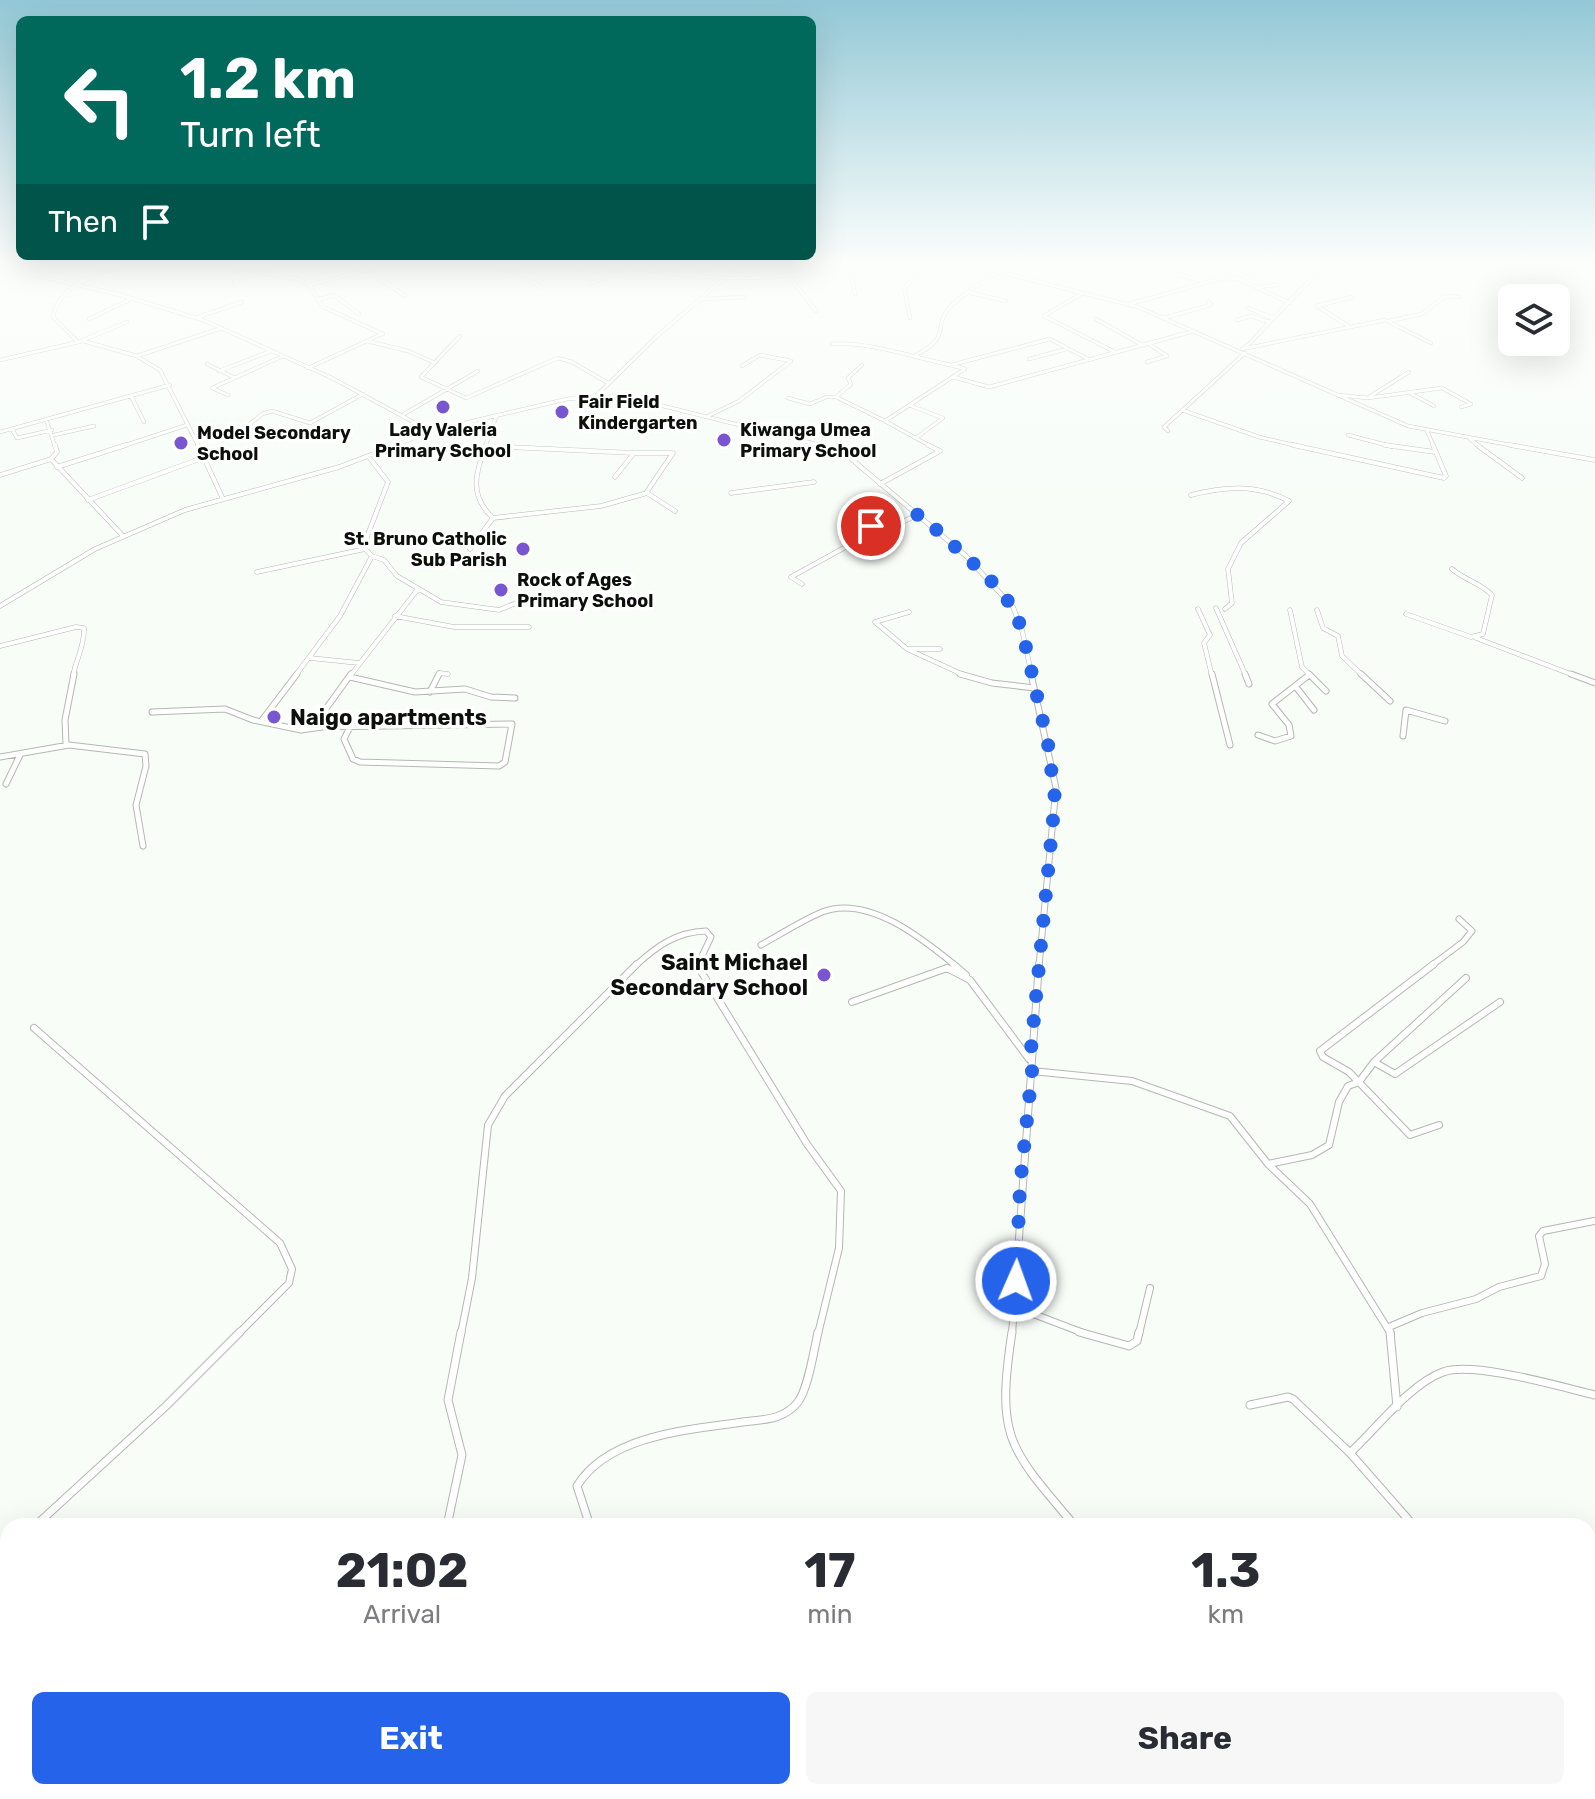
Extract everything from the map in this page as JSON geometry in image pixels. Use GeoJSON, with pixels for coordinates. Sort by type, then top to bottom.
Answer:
{"type":"FeatureCollection","features":[{"type":"Feature","properties":{"kind":"street"},"geometry":{"type":"LineString","coordinates":[[0,360],[51,348]]}},
{"type":"Feature","properties":{"kind":"street"},"geometry":{"type":"LineString","coordinates":[[107,348],[137,356],[160,370],[170,385],[223,499]]}},
{"type":"Feature","properties":{"kind":"street"},"geometry":{"type":"LineString","coordinates":[[137,356],[162,348]]}},
{"type":"Feature","properties":{"kind":"street"},"geometry":{"type":"LineString","coordinates":[[265,348],[364,393],[415,423],[435,430]]}},
{"type":"Feature","properties":{"kind":"street"},"geometry":{"type":"LineString","coordinates":[[308,368],[351,348]]}},
{"type":"Feature","properties":{"kind":"street"},"geometry":{"type":"LineString","coordinates":[[395,348],[434,362]]}},
{"type":"Feature","properties":{"kind":"street"},"geometry":{"type":"LineString","coordinates":[[448,348],[421,377],[471,397],[497,382],[558,358],[572,362],[608,383]]}},
{"type":"Feature","properties":{"kind":"street"},"geometry":{"type":"LineString","coordinates":[[597,396],[647,348]]}},
{"type":"Feature","properties":{"kind":"street"},"geometry":{"type":"LineString","coordinates":[[870,348],[965,369],[885,421]]}},
{"type":"Feature","properties":{"kind":"street"},"geometry":{"type":"LineString","coordinates":[[914,356],[930,348]]}},
{"type":"Feature","properties":{"kind":"street"},"geometry":{"type":"LineString","coordinates":[[951,365],[1015,348]]}},
{"type":"Feature","properties":{"kind":"street"},"geometry":{"type":"LineString","coordinates":[[1106,348],[1116,353]]}},
{"type":"Feature","properties":{"kind":"street"},"geometry":{"type":"LineString","coordinates":[[952,377],[989,387],[1132,348]]}},
{"type":"Feature","properties":{"kind":"street"},"geometry":{"type":"LineString","coordinates":[[1147,362],[1167,356],[1154,348]]}},
{"type":"Feature","properties":{"kind":"street"},"geometry":{"type":"LineString","coordinates":[[1231,348],[1244,351],[1390,420],[1427,431],[1595,460]]}},
{"type":"Feature","properties":{"kind":"street"},"geometry":{"type":"LineString","coordinates":[[1168,431],[1164,427],[1247,348]]}},
{"type":"Feature","properties":{"kind":"street"},"geometry":{"type":"LineString","coordinates":[[1244,351],[1258,348]]}},
{"type":"Feature","properties":{"kind":"street"},"geometry":{"type":"LineString","coordinates":[[1029,359],[1068,349],[1090,360]]}},
{"type":"Feature","properties":{"kind":"street"},"geometry":{"type":"LineString","coordinates":[[219,371],[271,351]]}},
{"type":"Feature","properties":{"kind":"street"},"geometry":{"type":"LineString","coordinates":[[707,417],[739,401],[791,361],[760,355],[742,366]]}},
{"type":"Feature","properties":{"kind":"street"},"geometry":{"type":"LineString","coordinates":[[228,395],[212,388],[282,357]]}},
{"type":"Feature","properties":{"kind":"street"},"geometry":{"type":"LineString","coordinates":[[207,364],[234,378]]}},
{"type":"Feature","properties":{"kind":"street"},"geometry":{"type":"LineString","coordinates":[[836,397],[851,384],[848,378],[862,365]]}},
{"type":"Feature","properties":{"kind":"street"},"geometry":{"type":"LineString","coordinates":[[404,414],[478,371]]}},
{"type":"Feature","properties":{"kind":"street"},"geometry":{"type":"LineString","coordinates":[[1368,398],[1409,372]]}},
{"type":"Feature","properties":{"kind":"street"},"geometry":{"type":"LineString","coordinates":[[0,432],[170,385]]}},
{"type":"Feature","properties":{"kind":"street"},"geometry":{"type":"LineString","coordinates":[[1337,395],[1368,398],[1445,389],[1471,404],[1461,407]]}},
{"type":"Feature","properties":{"kind":"street"},"geometry":{"type":"LineString","coordinates":[[196,439],[245,428],[262,414],[272,411],[310,423],[364,393]]}},
{"type":"Feature","properties":{"kind":"street"},"geometry":{"type":"LineString","coordinates":[[1409,393],[1434,406]]}},
{"type":"Feature","properties":{"kind":"street"},"geometry":{"type":"LineString","coordinates":[[131,396],[144,422]]}},
{"type":"Feature","properties":{"kind":"street"},"geometry":{"type":"LineString","coordinates":[[0,606],[123,536],[185,510],[369,457],[435,430],[567,399],[597,396],[628,398],[821,443],[849,457],[919,514],[987,576],[1013,607],[1022,630],[1056,788],[1030,1060],[1032,1071],[1020,1187],[1015,1307],[1004,1370],[1004,1408],[1009,1433],[1027,1467],[1068,1518]]}},
{"type":"Feature","properties":{"kind":"street"},"geometry":{"type":"LineString","coordinates":[[788,398],[810,404],[826,397],[836,397],[940,451],[880,484]]}},
{"type":"Feature","properties":{"kind":"street"},"geometry":{"type":"LineString","coordinates":[[908,405],[943,418],[916,438]]}},
{"type":"Feature","properties":{"kind":"street"},"geometry":{"type":"LineString","coordinates":[[1182,410],[1259,437],[1444,478],[1446,476],[1427,431]]}},
{"type":"Feature","properties":{"kind":"street"},"geometry":{"type":"LineString","coordinates":[[493,518],[482,508],[474,487],[496,417]]}},
{"type":"Feature","properties":{"kind":"street"},"geometry":{"type":"LineString","coordinates":[[0,475],[51,459],[57,452],[46,419]]}},
{"type":"Feature","properties":{"kind":"street"},"geometry":{"type":"LineString","coordinates":[[57,467],[187,425]]}},
{"type":"Feature","properties":{"kind":"street"},"geometry":{"type":"LineString","coordinates":[[12,429],[17,438],[94,426]]}},
{"type":"Feature","properties":{"kind":"street"},"geometry":{"type":"LineString","coordinates":[[1348,435],[1387,445],[1436,452]]}},
{"type":"Feature","properties":{"kind":"street"},"geometry":{"type":"LineString","coordinates":[[1470,439],[1522,478]]}},
{"type":"Feature","properties":{"kind":"street"},"geometry":{"type":"LineString","coordinates":[[486,446],[673,453],[645,494]]}},
{"type":"Feature","properties":{"kind":"street"},"geometry":{"type":"LineString","coordinates":[[615,477],[634,453]]}},
{"type":"Feature","properties":{"kind":"street"},"geometry":{"type":"LineString","coordinates":[[88,500],[205,457]]}},
{"type":"Feature","properties":{"kind":"street"},"geometry":{"type":"LineString","coordinates":[[365,549],[388,482],[369,457]]}},
{"type":"Feature","properties":{"kind":"street"},"geometry":{"type":"LineString","coordinates":[[51,459],[123,536]]}},
{"type":"Feature","properties":{"kind":"street"},"geometry":{"type":"LineString","coordinates":[[731,493],[814,482]]}},
{"type":"Feature","properties":{"kind":"street"},"geometry":{"type":"LineString","coordinates":[[1191,495],[1228,485],[1267,492],[1289,501],[1241,543],[1228,569],[1232,603],[1225,609]]}},
{"type":"Feature","properties":{"kind":"street"},"geometry":{"type":"LineString","coordinates":[[470,549],[493,518],[601,506],[645,494],[653,495],[675,511]]}},
{"type":"Feature","properties":{"kind":"street"},"geometry":{"type":"LineString","coordinates":[[802,584],[791,577],[864,537],[875,537],[919,514]]}},
{"type":"Feature","properties":{"kind":"street"},"geometry":{"type":"LineString","coordinates":[[871,526],[886,530]]}},
{"type":"Feature","properties":{"kind":"street"},"geometry":{"type":"LineString","coordinates":[[365,549],[372,556],[384,560],[397,576],[441,602],[499,610],[533,596]]}},
{"type":"Feature","properties":{"kind":"street"},"geometry":{"type":"LineString","coordinates":[[257,572],[365,549]]}},
{"type":"Feature","properties":{"kind":"street"},"geometry":{"type":"LineString","coordinates":[[262,720],[340,616],[372,556]]}},
{"type":"Feature","properties":{"kind":"street"},"geometry":{"type":"LineString","coordinates":[[1452,569],[1463,578],[1482,585],[1492,595],[1486,629],[1478,637],[1471,637]]}},
{"type":"Feature","properties":{"kind":"street"},"geometry":{"type":"LineString","coordinates":[[312,728],[418,589]]}},
{"type":"Feature","properties":{"kind":"street"},"geometry":{"type":"LineString","coordinates":[[1216,608],[1249,684]]}},
{"type":"Feature","properties":{"kind":"street"},"geometry":{"type":"LineString","coordinates":[[1198,609],[1210,635],[1204,643],[1230,745]]}},
{"type":"Feature","properties":{"kind":"street"},"geometry":{"type":"LineString","coordinates":[[1290,610],[1300,663],[1326,691]]}},
{"type":"Feature","properties":{"kind":"street"},"geometry":{"type":"LineString","coordinates":[[1317,610],[1323,628],[1338,636],[1342,656],[1390,701]]}},
{"type":"Feature","properties":{"kind":"street"},"geometry":{"type":"LineString","coordinates":[[909,612],[875,622],[908,649],[932,662],[1004,687],[1034,688]]}},
{"type":"Feature","properties":{"kind":"street"},"geometry":{"type":"LineString","coordinates":[[1406,614],[1595,683]]}},
{"type":"Feature","properties":{"kind":"street"},"geometry":{"type":"LineString","coordinates":[[395,616],[454,627],[529,627]]}},
{"type":"Feature","properties":{"kind":"street"},"geometry":{"type":"LineString","coordinates":[[0,646],[76,627],[84,628],[85,642],[77,656],[65,720],[66,745]]}},
{"type":"Feature","properties":{"kind":"street"},"geometry":{"type":"LineString","coordinates":[[908,649],[940,649]]}},
{"type":"Feature","properties":{"kind":"street"},"geometry":{"type":"LineString","coordinates":[[310,658],[359,663]]}},
{"type":"Feature","properties":{"kind":"street"},"geometry":{"type":"LineString","coordinates":[[430,692],[439,673],[448,674]]}},
{"type":"Feature","properties":{"kind":"street"},"geometry":{"type":"LineString","coordinates":[[1258,735],[1275,741],[1291,736],[1289,725],[1272,704],[1309,675]]}},
{"type":"Feature","properties":{"kind":"street"},"geometry":{"type":"LineString","coordinates":[[350,677],[407,691],[465,689],[491,697],[515,698]]}},
{"type":"Feature","properties":{"kind":"street"},"geometry":{"type":"LineString","coordinates":[[1296,687],[1314,710]]}},
{"type":"Feature","properties":{"kind":"street"},"geometry":{"type":"LineString","coordinates":[[152,712],[225,709],[253,720],[301,730],[312,728],[350,727],[512,724],[505,762],[499,766],[360,762],[353,759],[344,739],[350,727]]}},
{"type":"Feature","properties":{"kind":"street"},"geometry":{"type":"LineString","coordinates":[[1403,736],[1406,710],[1445,721]]}},
{"type":"Feature","properties":{"kind":"street"},"geometry":{"type":"LineString","coordinates":[[0,757],[66,745],[145,754],[147,771],[137,789],[135,803],[143,846]]}},
{"type":"Feature","properties":{"kind":"street"},"geometry":{"type":"LineString","coordinates":[[6,784],[20,754]]}},
{"type":"Feature","properties":{"kind":"street"},"geometry":{"type":"LineString","coordinates":[[761,945],[825,911],[858,907],[918,935],[966,975],[1030,1060]]}},
{"type":"Feature","properties":{"kind":"street"},"geometry":{"type":"LineString","coordinates":[[1439,1125],[1410,1135],[1359,1082],[1320,1051],[1463,942],[1472,931],[1459,919]]}},
{"type":"Feature","properties":{"kind":"street"},"geometry":{"type":"LineString","coordinates":[[449,1518],[462,1455],[448,1400],[472,1278],[488,1125],[505,1096],[638,963],[670,938],[684,932],[706,931],[711,937],[701,958],[702,973],[807,1144],[841,1191],[839,1248],[800,1400],[794,1407],[783,1417],[657,1435],[613,1454],[584,1471],[578,1479],[577,1486],[587,1518]]}},
{"type":"Feature","properties":{"kind":"street"},"geometry":{"type":"LineString","coordinates":[[852,1002],[947,968],[966,975]]}},
{"type":"Feature","properties":{"kind":"street"},"geometry":{"type":"LineString","coordinates":[[1268,1164],[1276,1160],[1312,1157],[1329,1145],[1342,1095],[1348,1086],[1359,1082],[1374,1062],[1466,978]]}},
{"type":"Feature","properties":{"kind":"street"},"geometry":{"type":"LineString","coordinates":[[1374,1062],[1395,1074],[1500,1002]]}},
{"type":"Feature","properties":{"kind":"street"},"geometry":{"type":"LineString","coordinates":[[34,1028],[280,1243],[292,1269],[289,1283],[166,1406],[44,1518]]}},
{"type":"Feature","properties":{"kind":"street"},"geometry":{"type":"LineString","coordinates":[[1032,1071],[1132,1081],[1222,1111],[1234,1120],[1268,1164],[1310,1204],[1389,1327],[1393,1341],[1397,1407]]}},
{"type":"Feature","properties":{"kind":"street"},"geometry":{"type":"LineString","coordinates":[[1389,1327],[1422,1313],[1476,1299],[1499,1287],[1541,1276],[1545,1264],[1539,1236],[1543,1231],[1594,1221]]}},
{"type":"Feature","properties":{"kind":"street"},"geometry":{"type":"LineString","coordinates":[[1015,1307],[1067,1329],[1129,1346],[1137,1341],[1150,1288]]}},
{"type":"Feature","properties":{"kind":"street"},"geometry":{"type":"LineString","coordinates":[[1350,1453],[1397,1407],[1445,1370],[1458,1369],[1595,1395]]}},
{"type":"Feature","properties":{"kind":"street"},"geometry":{"type":"LineString","coordinates":[[1250,1405],[1288,1397],[1293,1399],[1350,1453],[1407,1518]]}},
{"type":"Feature","properties":{"kind":"place","name":"Lady Valeria Primary School"},"geometry":{"type":"Point","coordinates":[443,407]}},
{"type":"Feature","properties":{"kind":"place","name":"Fair Field Kindergarten"},"geometry":{"type":"Point","coordinates":[562,412]}},
{"type":"Feature","properties":{"kind":"place","name":"Kiwanga Umea Primary School"},"geometry":{"type":"Point","coordinates":[724,440]}},
{"type":"Feature","properties":{"kind":"place","name":"Model Secondary School"},"geometry":{"type":"Point","coordinates":[181,443]}},
{"type":"Feature","properties":{"kind":"place","name":"St. Bruno Catholic Sub Parish"},"geometry":{"type":"Point","coordinates":[523,549]}},
{"type":"Feature","properties":{"kind":"place","name":"Rock of Ages Primary School"},"geometry":{"type":"Point","coordinates":[501,590]}},
{"type":"Feature","properties":{"kind":"place","name":"Naigo apartments"},"geometry":{"type":"Point","coordinates":[274,717]}},
{"type":"Feature","properties":{"kind":"place","name":"Saint Michael Secondary School"},"geometry":{"type":"Point","coordinates":[824,975]}},
{"type":"Feature","properties":{"kind":"route"},"geometry":{"type":"LineString","coordinates":[[871,526],[885,530],[919,514],[987,576],[1013,607],[1026,644],[1048,744],[1056,788],[1030,1060],[1032,1071],[1020,1187],[1016,1281]]}}]}
